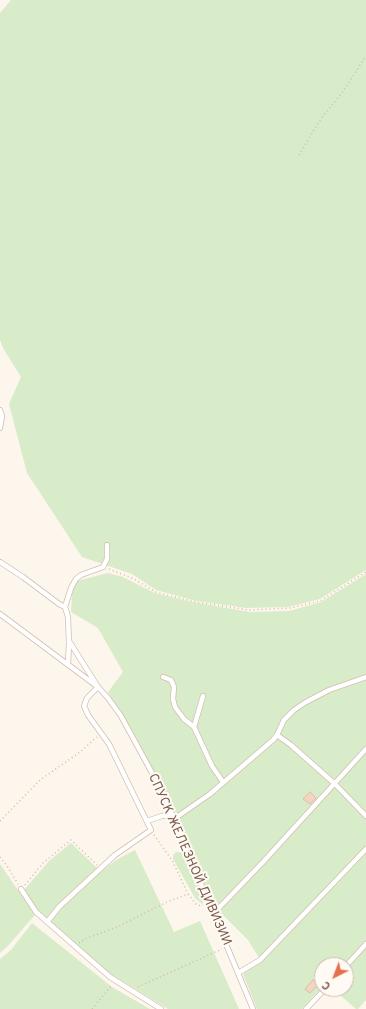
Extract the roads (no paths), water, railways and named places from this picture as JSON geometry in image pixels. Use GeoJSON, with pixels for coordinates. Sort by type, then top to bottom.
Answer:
{"type":"FeatureCollection","features":[{"type":"Feature","properties":{"kind":"lane"},"geometry":{"type":"LineString","coordinates":[[0,410],[2,416],[0,428]]}},
{"type":"Feature","properties":{"kind":"lane"},"geometry":{"type":"LineString","coordinates":[[68,665],[68,617],[65,607],[70,588],[76,579],[81,575],[103,567],[107,559],[107,545]]}},
{"type":"Feature","properties":{"kind":"lane"},"geometry":{"type":"LineString","coordinates":[[0,562],[65,607]]}},
{"type":"Feature","properties":{"kind":"lane","name":"СПУСК ЖЕЛЕЗНОЙ ДИВИЗИИ"},"geometry":{"type":"LineString","coordinates":[[0,614],[98,687],[121,716],[162,793],[173,817],[253,1009]]}},
{"type":"Feature","properties":{"kind":"lane"},"geometry":{"type":"LineString","coordinates":[[47,922],[59,907],[100,868],[115,855],[151,830],[109,744],[84,706],[87,698],[98,687],[69,641]]}},
{"type":"Feature","properties":{"kind":"lane"},"geometry":{"type":"LineString","coordinates":[[163,677],[171,680],[174,687],[173,699],[175,707],[184,719],[194,727],[212,766],[222,782]]}},
{"type":"Feature","properties":{"kind":"lane"},"geometry":{"type":"LineString","coordinates":[[147,821],[162,816],[173,817],[210,794],[272,740],[277,735],[284,720],[294,710],[306,702],[329,690],[366,677]]}},
{"type":"Feature","properties":{"kind":"lane"},"geometry":{"type":"LineString","coordinates":[[194,727],[203,696]]}},
{"type":"Feature","properties":{"kind":"lane"},"geometry":{"type":"LineString","coordinates":[[277,735],[291,745],[335,784],[366,816]]}},
{"type":"Feature","properties":{"kind":"lane"},"geometry":{"type":"LineString","coordinates":[[213,914],[366,749]]}},
{"type":"Feature","properties":{"kind":"lane"},"geometry":{"type":"LineString","coordinates":[[238,973],[260,960],[366,849]]}},
{"type":"Feature","properties":{"kind":"lane"},"geometry":{"type":"LineString","coordinates":[[21,889],[36,912],[110,977],[162,1009]]}},
{"type":"Feature","properties":{"kind":"lane"},"geometry":{"type":"LineString","coordinates":[[354,957],[366,944]]}},
{"type":"Feature","properties":{"kind":"lane"},"geometry":{"type":"LineString","coordinates":[[306,1009],[317,997]]}}]}
